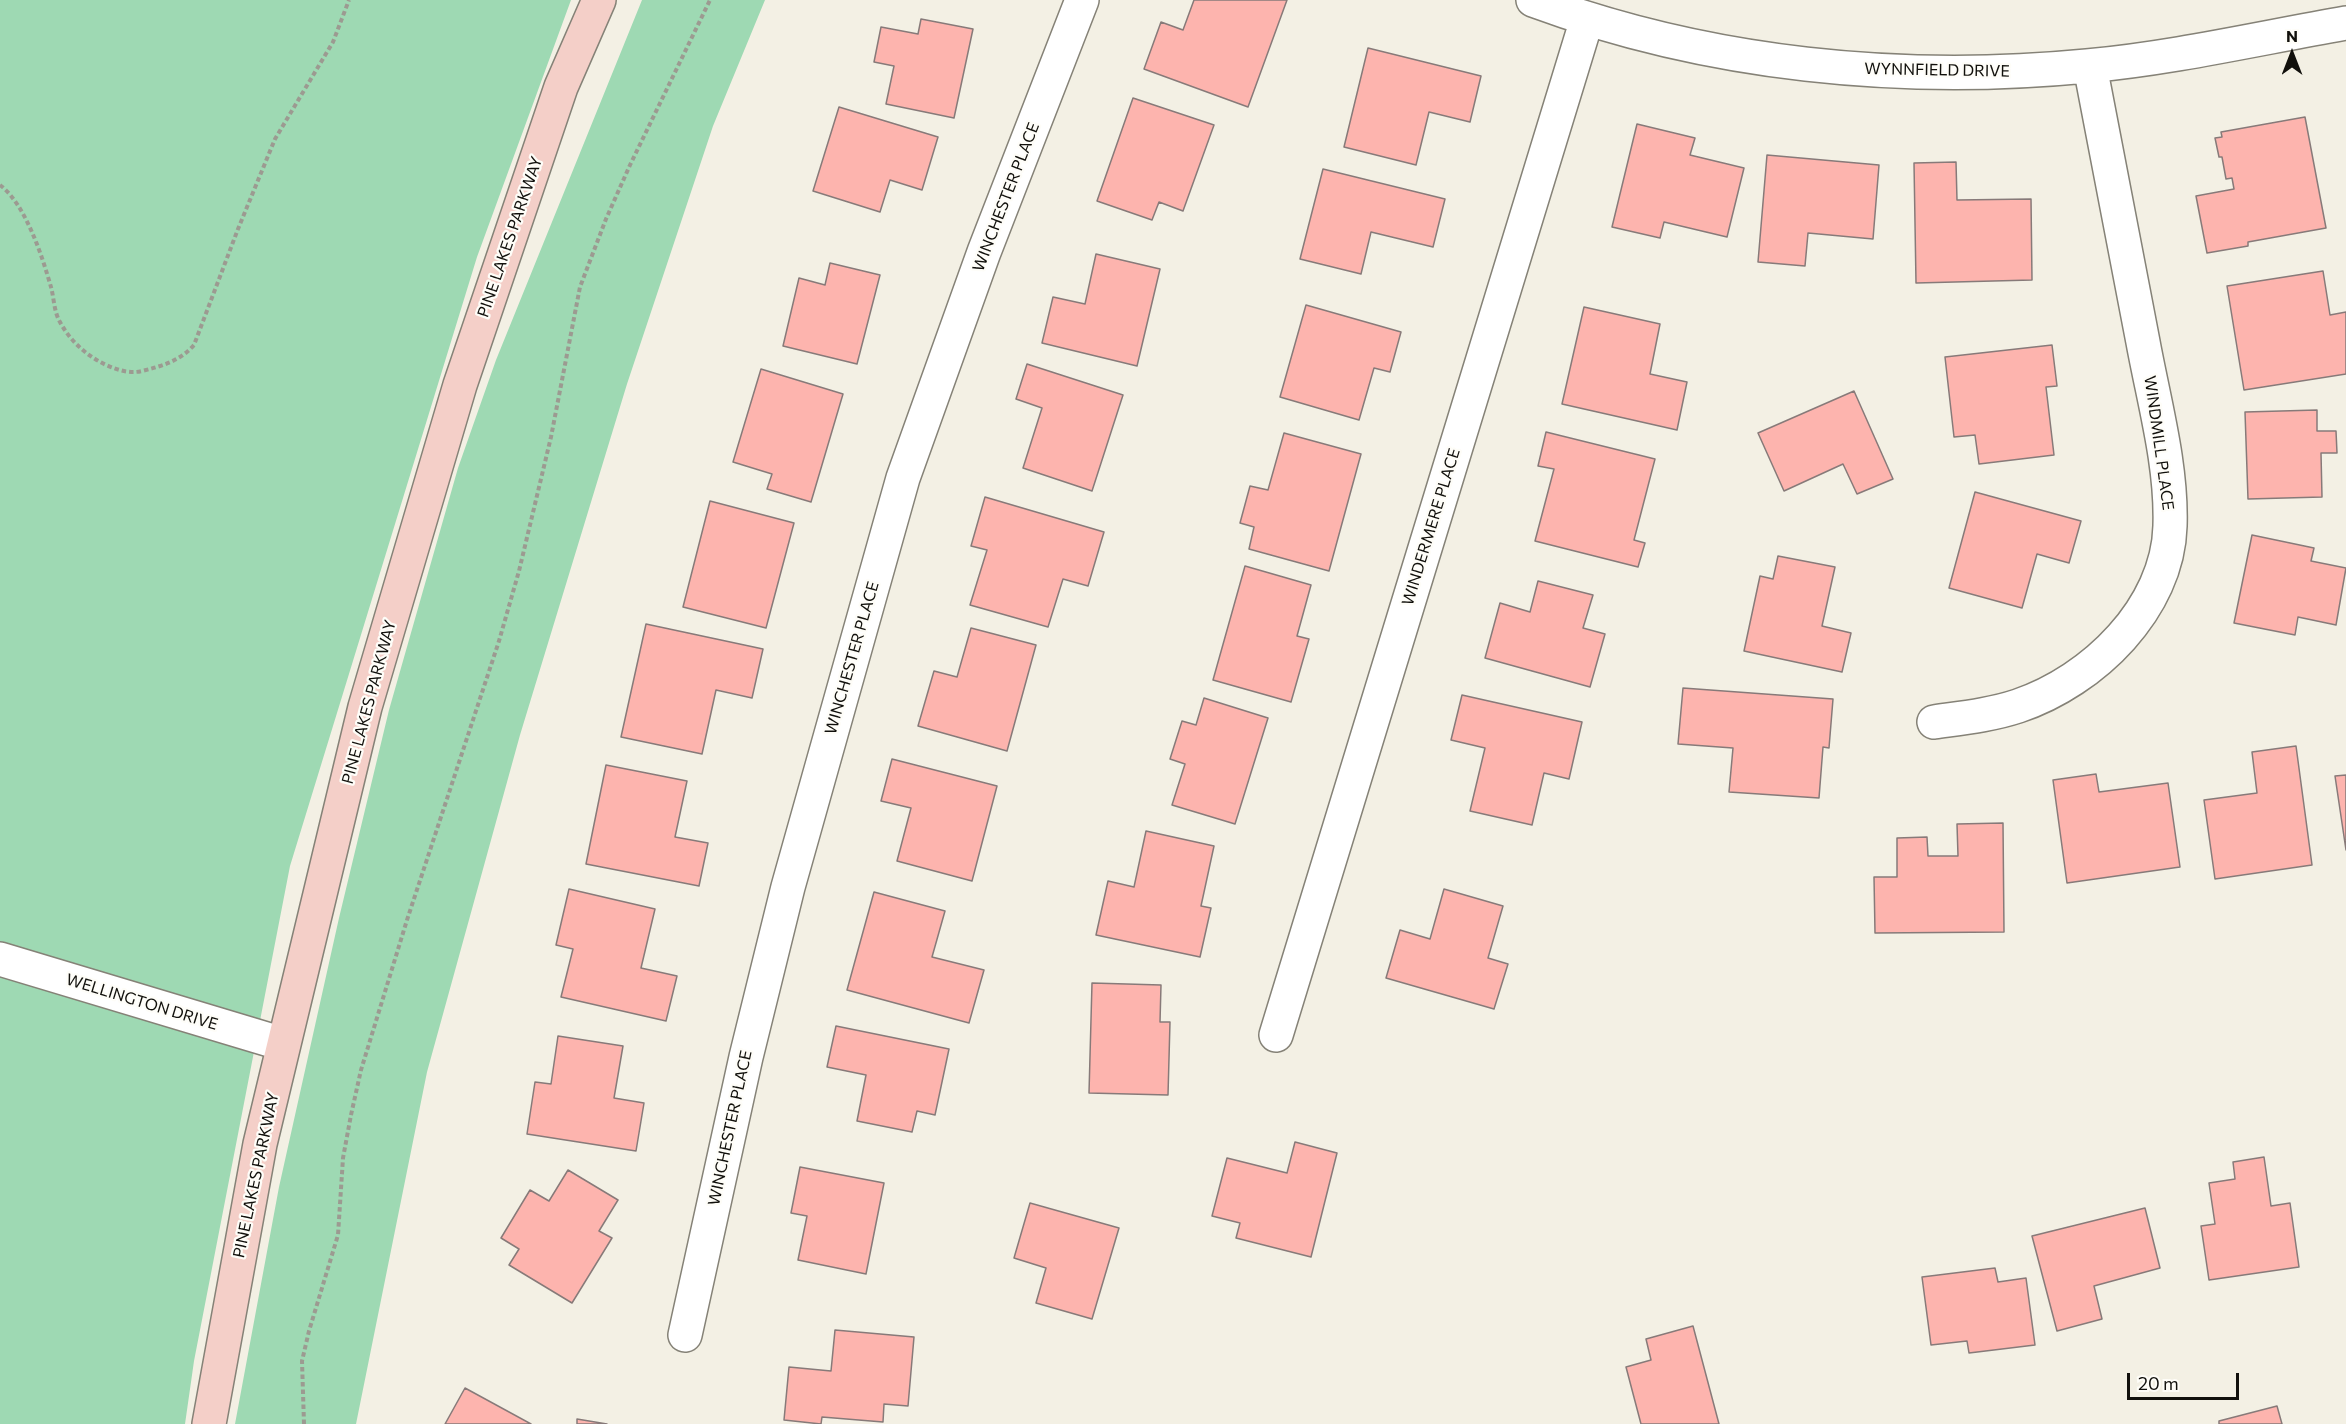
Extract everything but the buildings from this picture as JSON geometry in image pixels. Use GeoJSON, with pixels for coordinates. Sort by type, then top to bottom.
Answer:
{"type":"FeatureCollection","features":[{"type":"Feature","properties":{"kind":"street","name":"PINE LAKES PARKWAY"},"geometry":{"type":"LineString","coordinates":[[209,1424],[241,1240],[283,1044],[365,706],[460,385],[561,87],[599,0]]}},
{"type":"Feature","properties":{"kind":"street","name":"WINCHESTER PLACE"},"geometry":{"type":"LineString","coordinates":[[686,1335],[746,1057],[788,887],[903,478],[984,252],[1082,0]]}},
{"type":"Feature","properties":{"kind":"street","name":"WYNNFIELD DRIVE"},"geometry":{"type":"LineString","coordinates":[[1533,0],[1637,34],[1767,59],[1855,68],[2002,73],[2090,66],[2346,23]]}},
{"type":"Feature","properties":{"kind":"street","name":"WINDERMERE PLACE"},"geometry":{"type":"LineString","coordinates":[[1276,1035],[1587,19]]}},
{"type":"Feature","properties":{"kind":"street","name":"WINDMILL PLACE"},"geometry":{"type":"LineString","coordinates":[[1934,722],[1986,714],[2019,705],[2058,687],[2087,668],[2135,621],[2156,587],[2166,554],[2170,526],[2164,454],[2090,66]]}},
{"type":"Feature","properties":{"kind":"street","name":"WELLINGTON DRIVE"},"geometry":{"type":"LineString","coordinates":[[0,959],[283,1044]]}},
{"type":"Feature","properties":{"kind":"path"},"geometry":{"type":"LineString","coordinates":[[0,185],[18,207],[32,235],[51,287],[58,320],[72,340],[97,360],[118,370],[135,373],[159,367],[183,357],[194,345],[274,139],[333,42],[349,0]]}},
{"type":"Feature","properties":{"kind":"path"},"geometry":{"type":"LineString","coordinates":[[304,1424],[302,1361],[338,1235],[344,1158],[361,1070],[407,920],[499,641],[519,571],[551,437],[580,287],[610,208],[710,0]]}},
{"type":"Feature","properties":{"kind":"green space"},"geometry":{"type":"Polygon","coordinates":[[[0,0],[571,0],[477,257],[290,866],[194,1361],[185,1424],[0,1424],[0,0]]]}},
{"type":"Feature","properties":{"kind":"green space"},"geometry":{"type":"Polygon","coordinates":[[[642,0],[765,0],[713,126],[627,384],[520,735],[427,1072],[356,1424],[235,1424],[279,1187],[339,918],[389,710],[458,468],[496,360],[642,0]]]}}]}
